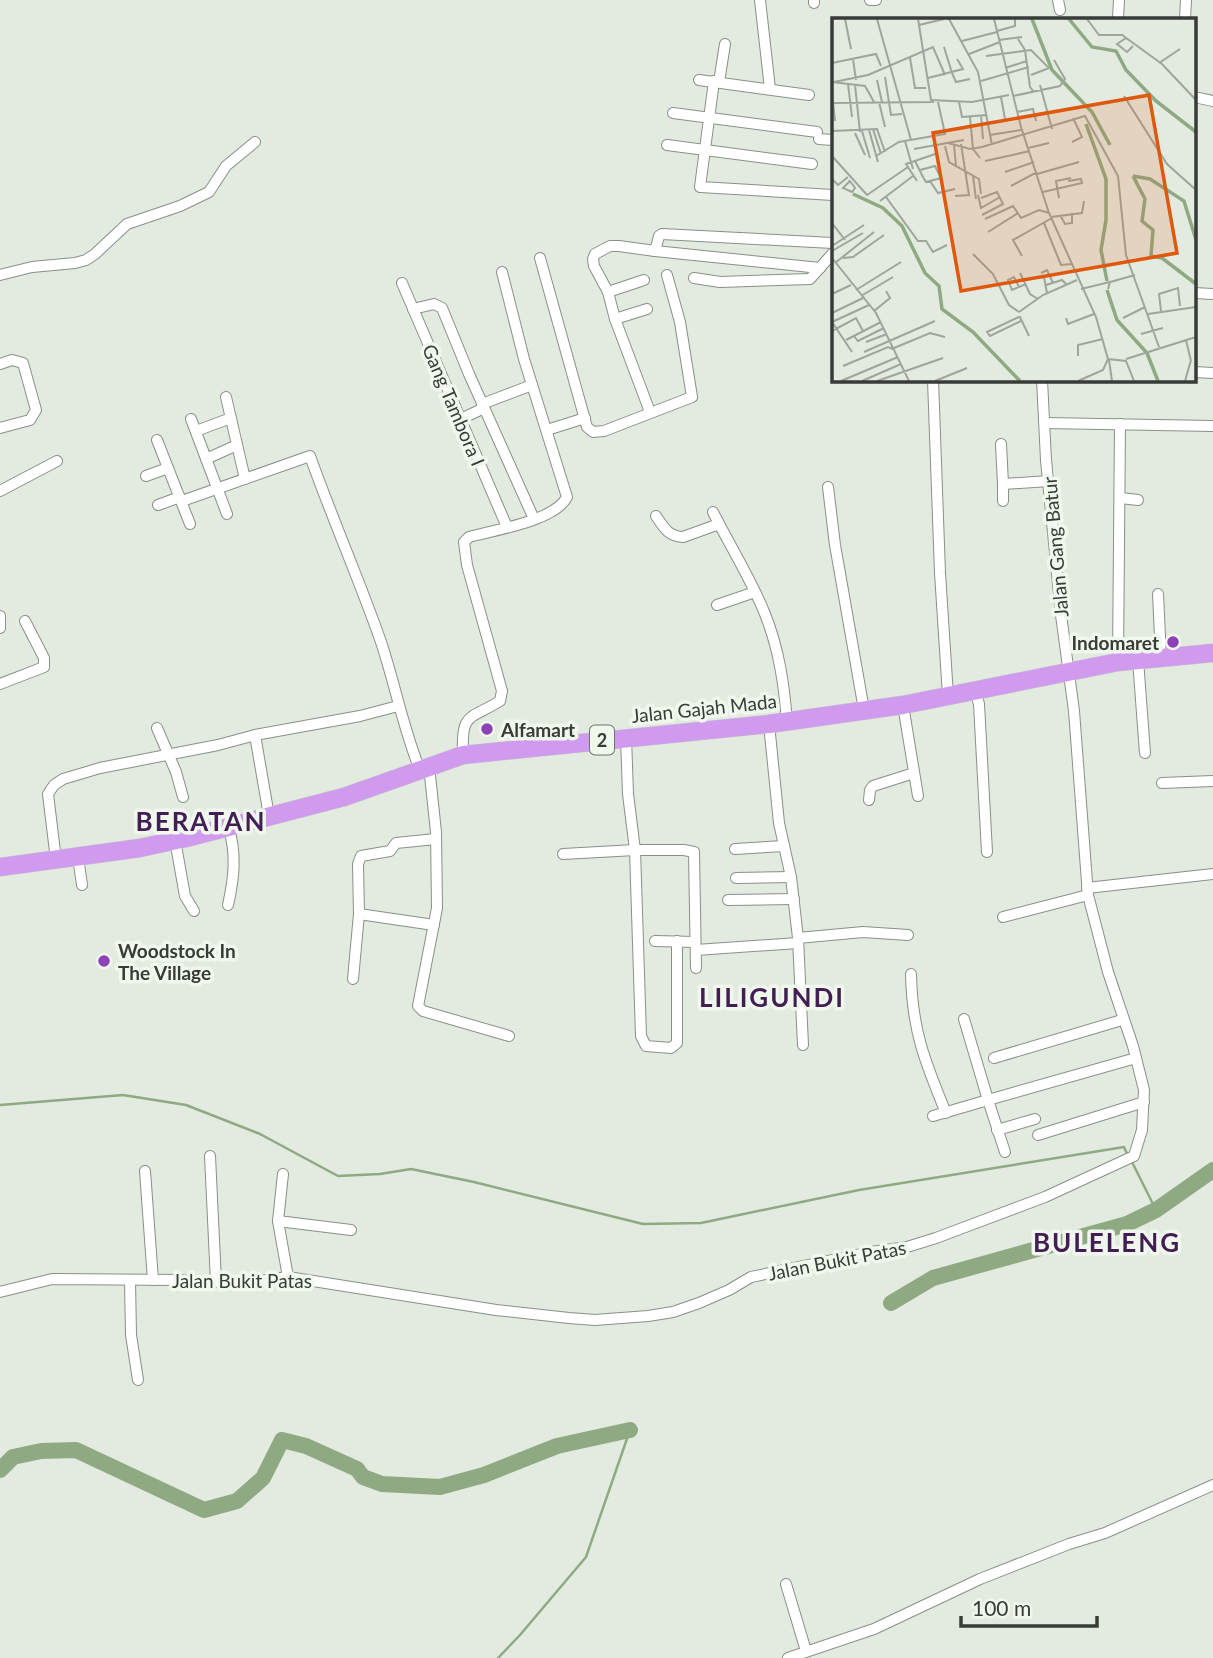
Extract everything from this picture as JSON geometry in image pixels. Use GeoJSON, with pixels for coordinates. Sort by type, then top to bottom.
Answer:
{"type":"FeatureCollection","features":[{"type":"Feature","properties":{"kind":"highway","name":"Jalan Gajah Mada"},"geometry":{"type":"LineString","coordinates":[[0,867],[175,840],[344,797],[463,755],[778,722],[903,705],[1118,662],[1213,653]]}},
{"type":"Feature","properties":{"kind":"street"},"geometry":{"type":"LineString","coordinates":[[760,0],[770,89]]}},
{"type":"Feature","properties":{"kind":"street"},"geometry":{"type":"LineString","coordinates":[[870,0],[876,0]]}},
{"type":"Feature","properties":{"kind":"street"},"geometry":{"type":"LineString","coordinates":[[1118,18],[1119,0]]}},
{"type":"Feature","properties":{"kind":"street"},"geometry":{"type":"LineString","coordinates":[[1185,18],[1186,0]]}},
{"type":"Feature","properties":{"kind":"street"},"geometry":{"type":"LineString","coordinates":[[725,44],[709,117],[700,187],[832,195]]}},
{"type":"Feature","properties":{"kind":"street"},"geometry":{"type":"LineString","coordinates":[[699,80],[809,95]]}},
{"type":"Feature","properties":{"kind":"street"},"geometry":{"type":"LineString","coordinates":[[673,113],[818,135],[832,140]]}},
{"type":"Feature","properties":{"kind":"street"},"geometry":{"type":"LineString","coordinates":[[0,275],[32,267],[86,260],[127,225],[180,206],[209,192],[226,166],[256,142]]}},
{"type":"Feature","properties":{"kind":"street"},"geometry":{"type":"LineString","coordinates":[[667,145],[812,164]]}},
{"type":"Feature","properties":{"kind":"street"},"geometry":{"type":"LineString","coordinates":[[655,251],[662,234],[832,243]]}},
{"type":"Feature","properties":{"kind":"street"},"geometry":{"type":"LineString","coordinates":[[650,412],[614,319],[608,292],[594,266],[595,254],[610,246],[619,246],[820,268]]}},
{"type":"Feature","properties":{"kind":"street"},"geometry":{"type":"LineString","coordinates":[[694,278],[720,282],[810,279],[832,254]]}},
{"type":"Feature","properties":{"kind":"street"},"geometry":{"type":"LineString","coordinates":[[540,258],[585,418],[590,430],[598,433],[692,397],[680,322],[667,275]]}},
{"type":"Feature","properties":{"kind":"street"},"geometry":{"type":"LineString","coordinates":[[463,755],[463,730],[466,721],[473,714],[498,702],[502,691],[463,544],[470,537],[534,519],[557,508],[567,497],[532,385],[502,272]]}},
{"type":"Feature","properties":{"kind":"street"},"geometry":{"type":"LineString","coordinates":[[608,292],[644,280]]}},
{"type":"Feature","properties":{"kind":"street","name":"Gang Tambora I"},"geometry":{"type":"LineString","coordinates":[[402,283],[507,527]]}},
{"type":"Feature","properties":{"kind":"street"},"geometry":{"type":"LineString","coordinates":[[413,309],[434,304],[442,308],[534,519]]}},
{"type":"Feature","properties":{"kind":"street"},"geometry":{"type":"LineString","coordinates":[[614,319],[648,309]]}},
{"type":"Feature","properties":{"kind":"street"},"geometry":{"type":"LineString","coordinates":[[0,365],[16,360],[23,363],[36,410],[30,421],[0,428]]}},
{"type":"Feature","properties":{"kind":"street"},"geometry":{"type":"LineString","coordinates":[[933,382],[940,573],[948,696]]}},
{"type":"Feature","properties":{"kind":"street","name":"Jalan Gang Batur"},"geometry":{"type":"LineString","coordinates":[[1042,382],[1059,597],[1068,672]]}},
{"type":"Feature","properties":{"kind":"street"},"geometry":{"type":"LineString","coordinates":[[461,419],[483,406],[532,385]]}},
{"type":"Feature","properties":{"kind":"street"},"geometry":{"type":"LineString","coordinates":[[226,397],[245,479]]}},
{"type":"Feature","properties":{"kind":"street"},"geometry":{"type":"LineString","coordinates":[[196,431],[231,418]]}},
{"type":"Feature","properties":{"kind":"street"},"geometry":{"type":"LineString","coordinates":[[547,430],[585,418]]}},
{"type":"Feature","properties":{"kind":"street"},"geometry":{"type":"LineString","coordinates":[[191,419],[227,514]]}},
{"type":"Feature","properties":{"kind":"street"},"geometry":{"type":"LineString","coordinates":[[1045,423],[1213,426]]}},
{"type":"Feature","properties":{"kind":"street"},"geometry":{"type":"LineString","coordinates":[[1118,662],[1120,424]]}},
{"type":"Feature","properties":{"kind":"street"},"geometry":{"type":"LineString","coordinates":[[157,440],[190,524]]}},
{"type":"Feature","properties":{"kind":"street"},"geometry":{"type":"LineString","coordinates":[[1001,443],[1003,501]]}},
{"type":"Feature","properties":{"kind":"street"},"geometry":{"type":"LineString","coordinates":[[206,459],[237,445]]}},
{"type":"Feature","properties":{"kind":"street"},"geometry":{"type":"LineString","coordinates":[[158,505],[217,489],[310,456],[334,524],[365,597],[390,669],[410,744],[425,768],[436,839],[437,908],[419,1001],[420,1010],[509,1036]]}},
{"type":"Feature","properties":{"kind":"street"},"geometry":{"type":"LineString","coordinates":[[0,491],[57,461]]}},
{"type":"Feature","properties":{"kind":"street"},"geometry":{"type":"LineString","coordinates":[[146,476],[168,468]]}},
{"type":"Feature","properties":{"kind":"street"},"geometry":{"type":"LineString","coordinates":[[1003,484],[1049,481]]}},
{"type":"Feature","properties":{"kind":"street"},"geometry":{"type":"LineString","coordinates":[[828,487],[835,545],[864,710]]}},
{"type":"Feature","properties":{"kind":"street"},"geometry":{"type":"LineString","coordinates":[[1121,498],[1138,500]]}},
{"type":"Feature","properties":{"kind":"street"},"geometry":{"type":"LineString","coordinates":[[713,512],[765,614],[784,686],[778,722],[779,823],[794,899],[803,1045]]}},
{"type":"Feature","properties":{"kind":"street"},"geometry":{"type":"LineString","coordinates":[[656,516],[667,533],[677,537],[719,524]]}},
{"type":"Feature","properties":{"kind":"street"},"geometry":{"type":"LineString","coordinates":[[717,605],[755,592]]}},
{"type":"Feature","properties":{"kind":"street"},"geometry":{"type":"LineString","coordinates":[[1158,594],[1161,658]]}},
{"type":"Feature","properties":{"kind":"street"},"geometry":{"type":"LineString","coordinates":[[0,616],[0,628]]}},
{"type":"Feature","properties":{"kind":"street"},"geometry":{"type":"LineString","coordinates":[[0,684],[44,667],[44,658],[25,621]]}},
{"type":"Feature","properties":{"kind":"street"},"geometry":{"type":"LineString","coordinates":[[1138,660],[1145,752]]}},
{"type":"Feature","properties":{"kind":"street","name":"Jalan Bukit Patas"},"geometry":{"type":"LineString","coordinates":[[0,1292],[52,1279],[255,1283],[288,1277],[496,1310],[569,1318],[595,1320],[648,1316],[673,1312],[699,1303],[760,1274],[899,1249],[936,1238],[1045,1197],[1131,1158],[1140,1139],[1144,1102],[1142,1078],[1122,1020],[1088,892],[1079,763],[1068,672]]}},
{"type":"Feature","properties":{"kind":"street"},"geometry":{"type":"LineString","coordinates":[[975,691],[979,704],[988,852]]}},
{"type":"Feature","properties":{"kind":"street"},"geometry":{"type":"LineString","coordinates":[[903,705],[918,796]]}},
{"type":"Feature","properties":{"kind":"street"},"geometry":{"type":"LineString","coordinates":[[56,860],[47,799],[50,789],[63,779],[255,735],[335,721],[398,706]]}},
{"type":"Feature","properties":{"kind":"street"},"geometry":{"type":"LineString","coordinates":[[157,728],[183,797]]}},
{"type":"Feature","properties":{"kind":"street"},"geometry":{"type":"LineString","coordinates":[[255,735],[269,816]]}},
{"type":"Feature","properties":{"kind":"street"},"geometry":{"type":"LineString","coordinates":[[626,737],[628,794],[635,850],[641,1036],[642,1042],[651,1048],[671,1048],[677,1043],[677,941]]}},
{"type":"Feature","properties":{"kind":"street"},"geometry":{"type":"LineString","coordinates":[[869,800],[873,786],[914,773]]}},
{"type":"Feature","properties":{"kind":"street"},"geometry":{"type":"LineString","coordinates":[[1162,783],[1213,781]]}},
{"type":"Feature","properties":{"kind":"street"},"geometry":{"type":"LineString","coordinates":[[228,826],[234,852],[229,905]]}},
{"type":"Feature","properties":{"kind":"street"},"geometry":{"type":"LineString","coordinates":[[353,979],[359,915],[358,864],[361,856],[390,851],[396,843],[436,839]]}},
{"type":"Feature","properties":{"kind":"street"},"geometry":{"type":"LineString","coordinates":[[175,840],[185,896],[194,911]]}},
{"type":"Feature","properties":{"kind":"street"},"geometry":{"type":"LineString","coordinates":[[735,849],[784,846]]}},
{"type":"Feature","properties":{"kind":"street"},"geometry":{"type":"LineString","coordinates":[[563,854],[684,849],[694,852],[696,968]]}},
{"type":"Feature","properties":{"kind":"street"},"geometry":{"type":"LineString","coordinates":[[78,857],[82,885]]}},
{"type":"Feature","properties":{"kind":"street"},"geometry":{"type":"LineString","coordinates":[[1003,916],[1088,892],[1213,874]]}},
{"type":"Feature","properties":{"kind":"street"},"geometry":{"type":"LineString","coordinates":[[736,878],[791,877]]}},
{"type":"Feature","properties":{"kind":"street"},"geometry":{"type":"LineString","coordinates":[[728,900],[794,899]]}},
{"type":"Feature","properties":{"kind":"street"},"geometry":{"type":"LineString","coordinates":[[359,915],[434,925]]}},
{"type":"Feature","properties":{"kind":"street"},"geometry":{"type":"LineString","coordinates":[[655,941],[677,941],[696,946],[798,940],[863,932],[908,935]]}},
{"type":"Feature","properties":{"kind":"street"},"geometry":{"type":"LineString","coordinates":[[911,974],[911,1006],[921,1050],[946,1113]]}},
{"type":"Feature","properties":{"kind":"street"},"geometry":{"type":"LineString","coordinates":[[964,1019],[1005,1152]]}},
{"type":"Feature","properties":{"kind":"street"},"geometry":{"type":"LineString","coordinates":[[994,1058],[1122,1020]]}},
{"type":"Feature","properties":{"kind":"street"},"geometry":{"type":"LineString","coordinates":[[933,1116],[1136,1058]]}},
{"type":"Feature","properties":{"kind":"street"},"geometry":{"type":"LineString","coordinates":[[1038,1135],[1144,1102]]}},
{"type":"Feature","properties":{"kind":"street"},"geometry":{"type":"LineString","coordinates":[[998,1130],[1035,1118]]}},
{"type":"Feature","properties":{"kind":"street"},"geometry":{"type":"LineString","coordinates":[[211,1156],[216,1282]]}},
{"type":"Feature","properties":{"kind":"street"},"geometry":{"type":"LineString","coordinates":[[145,1171],[153,1280]]}},
{"type":"Feature","properties":{"kind":"street"},"geometry":{"type":"LineString","coordinates":[[283,1174],[278,1221],[288,1277]]}},
{"type":"Feature","properties":{"kind":"street"},"geometry":{"type":"LineString","coordinates":[[278,1221],[351,1230]]}},
{"type":"Feature","properties":{"kind":"street"},"geometry":{"type":"LineString","coordinates":[[130,1280],[131,1335],[138,1380]]}},
{"type":"Feature","properties":{"kind":"street"},"geometry":{"type":"LineString","coordinates":[[788,1658],[874,1629],[980,1579],[1060,1547],[1105,1533],[1213,1485]]}},
{"type":"Feature","properties":{"kind":"street"},"geometry":{"type":"LineString","coordinates":[[786,1584],[806,1651]]}},
{"type":"Feature","properties":{"kind":"waterway"},"geometry":{"type":"LineString","coordinates":[[0,1105],[123,1095],[186,1105],[260,1134],[338,1176],[411,1169],[643,1224],[701,1223],[859,1190],[1124,1147],[1128,1156]]}},
{"type":"Feature","properties":{"kind":"waterway"},"geometry":{"type":"LineString","coordinates":[[1132,1162],[1156,1210]]}},
{"type":"Feature","properties":{"kind":"waterway"},"geometry":{"type":"LineString","coordinates":[[891,1303],[933,1278],[1127,1224],[1156,1210],[1213,1170]]}},
{"type":"Feature","properties":{"kind":"waterway"},"geometry":{"type":"LineString","coordinates":[[498,1658],[586,1557],[630,1430]]}},
{"type":"Feature","properties":{"kind":"waterway"},"geometry":{"type":"LineString","coordinates":[[0,1470],[13,1457],[41,1451],[76,1450],[204,1510],[237,1501],[263,1478],[282,1440],[306,1446],[357,1469],[363,1477],[382,1484],[440,1487],[484,1475],[557,1446],[630,1430]]}},
{"type":"Feature","properties":{"kind":"place","name":"Indomaret"},"geometry":{"type":"Point","coordinates":[1173,642]}},
{"type":"Feature","properties":{"kind":"place","name":"Alfamart"},"geometry":{"type":"Point","coordinates":[487,729]}},
{"type":"Feature","properties":{"kind":"place","name":"Woodstock In The Village"},"geometry":{"type":"Point","coordinates":[104,961]}},
{"type":"Feature","properties":{"kind":"district","name":"BERATAN"},"geometry":{"type":"Point","coordinates":[201,821]}},
{"type":"Feature","properties":{"kind":"district","name":"LILIGUNDI"},"geometry":{"type":"Point","coordinates":[772,997]}},
{"type":"Feature","properties":{"kind":"district","name":"BULELENG"},"geometry":{"type":"Point","coordinates":[1107,1242]}}]}
